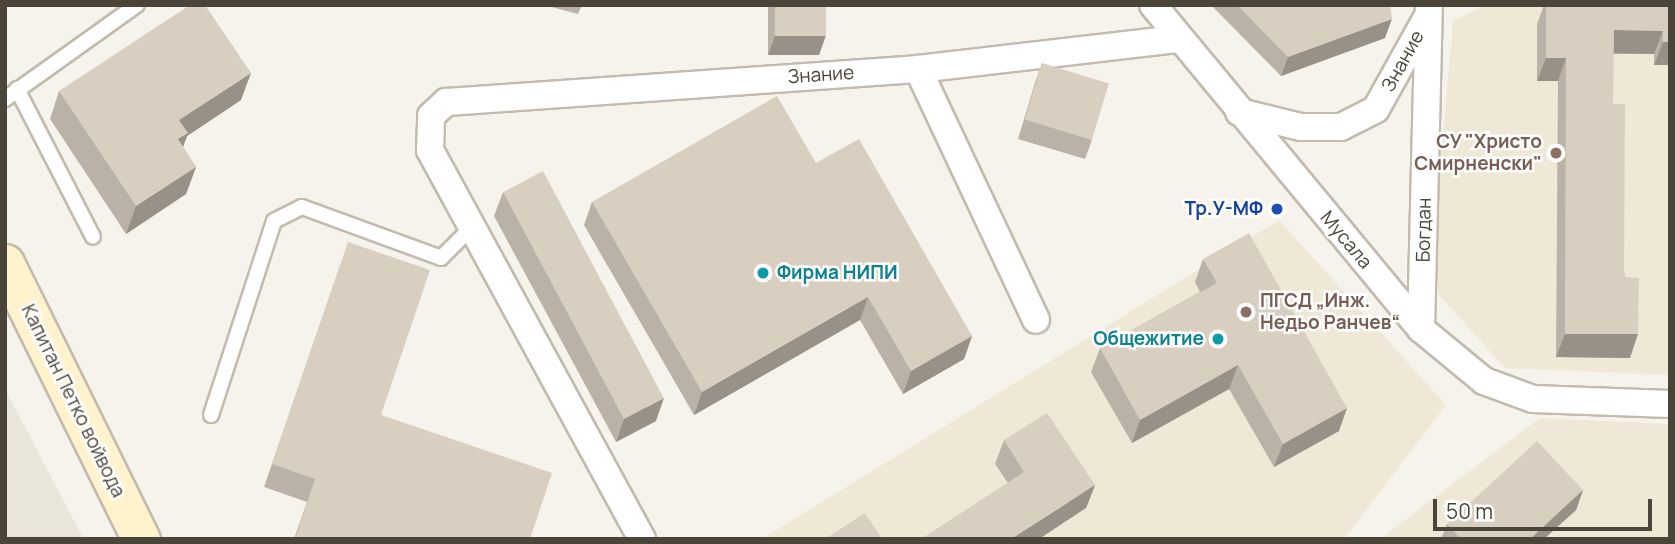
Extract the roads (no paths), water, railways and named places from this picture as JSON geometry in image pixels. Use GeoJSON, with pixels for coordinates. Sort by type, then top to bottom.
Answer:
{"type":"FeatureCollection","features":[{"type":"Feature","properties":{"kind":"street","name":"Мусала"},"geometry":{"type":"LineString","coordinates":[[1153,5],[1421,330],[1484,381],[1533,399],[1670,404]]}},
{"type":"Feature","properties":{"kind":"street","name":"Знание"},"geometry":{"type":"LineString","coordinates":[[1239,112],[1301,127],[1341,127],[1376,109],[1434,8]]}},
{"type":"Feature","properties":{"kind":"street","name":"Богдан"},"geometry":{"type":"LineString","coordinates":[[1421,330],[1434,8]]}},
{"type":"Feature","properties":{"kind":"street","name":"Знание"},"geometry":{"type":"LineString","coordinates":[[472,228],[426,134],[446,102],[918,69],[1179,39]]}},
{"type":"Feature","properties":{"kind":"street"},"geometry":{"type":"LineString","coordinates":[[918,69],[1036,320]]}},
{"type":"Feature","properties":{"kind":"street"},"geometry":{"type":"LineString","coordinates":[[472,228],[642,539]]}},
{"type":"Feature","properties":{"kind":"street","name":"Капитан Петко войвода"},"geometry":{"type":"LineString","coordinates":[[5,263],[141,539]]}},
{"type":"Feature","properties":{"kind":"lane"},"geometry":{"type":"LineString","coordinates":[[5,99],[136,5]]}},
{"type":"Feature","properties":{"kind":"lane"},"geometry":{"type":"LineString","coordinates":[[17,89],[93,237]]}},
{"type":"Feature","properties":{"kind":"lane"},"geometry":{"type":"LineString","coordinates":[[211,415],[274,221],[302,207],[441,258],[472,228]]}},
{"type":"Feature","properties":{"kind":"place","name":"СУ \"Христо Смирненски\""},"geometry":{"type":"Point","coordinates":[1556,153]}},
{"type":"Feature","properties":{"kind":"place","name":"Тр.У-МФ"},"geometry":{"type":"Point","coordinates":[1277,209]}},
{"type":"Feature","properties":{"kind":"place","name":"Фирма НИПИ"},"geometry":{"type":"Point","coordinates":[763,273]}},
{"type":"Feature","properties":{"kind":"place","name":"ПГСД „Инж. Недьо Ранчев“"},"geometry":{"type":"Point","coordinates":[1246,312]}},
{"type":"Feature","properties":{"kind":"place","name":"Общежитие"},"geometry":{"type":"Point","coordinates":[1218,339]}}]}
